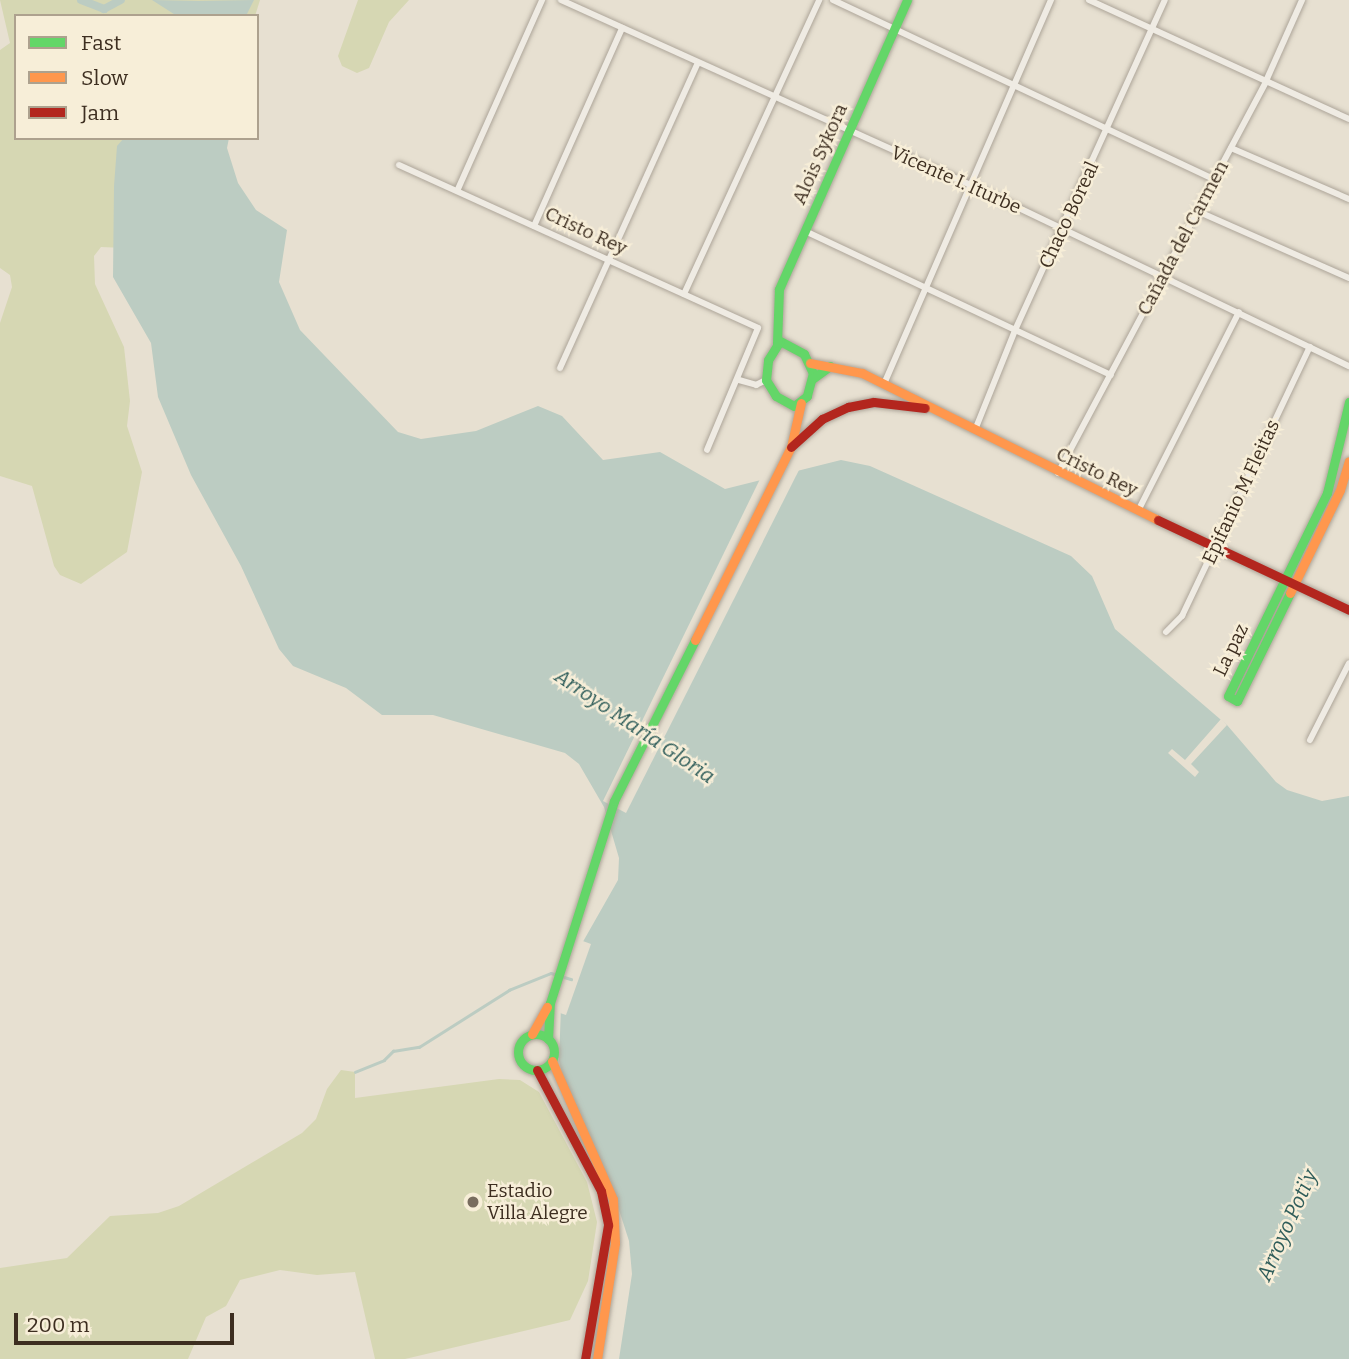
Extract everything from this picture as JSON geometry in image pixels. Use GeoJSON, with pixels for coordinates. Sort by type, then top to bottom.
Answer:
{"type":"FeatureCollection","features":[{"type":"Feature","properties":{"kind":"street"},"geometry":{"type":"LineString","coordinates":[[458,189],[542,0]]}},
{"type":"Feature","properties":{"kind":"street","name":"Vicente I. Iturbe"},"geometry":{"type":"LineString","coordinates":[[561,0],[973,186],[1161,279],[1239,312],[1349,366]]}},
{"type":"Feature","properties":{"kind":"street"},"geometry":{"type":"LineString","coordinates":[[684,294],[819,0]]}},
{"type":"Feature","properties":{"kind":"street"},"geometry":{"type":"LineString","coordinates":[[833,0],[1214,179]]}},
{"type":"Feature","properties":{"kind":"street","name":"Alois Sykora"},"geometry":{"type":"LineString","coordinates":[[781,342],[776,297],[907,0]]}},
{"type":"Feature","properties":{"kind":"street"},"geometry":{"type":"LineString","coordinates":[[884,384],[973,186],[1051,0]]}},
{"type":"Feature","properties":{"kind":"street"},"geometry":{"type":"LineString","coordinates":[[1089,0],[1349,119]]}},
{"type":"Feature","properties":{"kind":"street","name":"Chaco Boreal"},"geometry":{"type":"LineString","coordinates":[[975,430],[1016,328],[1063,230],[1165,0]]}},
{"type":"Feature","properties":{"kind":"street","name":"Cañada del Carmen"},"geometry":{"type":"LineString","coordinates":[[1058,473],[1266,81],[1302,0]]}},
{"type":"Feature","properties":{"kind":"street"},"geometry":{"type":"LineString","coordinates":[[534,226],[622,28]]}},
{"type":"Feature","properties":{"kind":"street"},"geometry":{"type":"LineString","coordinates":[[560,368],[698,63]]}},
{"type":"Feature","properties":{"kind":"street"},"geometry":{"type":"LineString","coordinates":[[1231,148],[1349,199]]}},
{"type":"Feature","properties":{"kind":"street","name":"Cristo Rey"},"geometry":{"type":"LineString","coordinates":[[399,165],[458,189],[608,261],[758,328],[739,380]]}},
{"type":"Feature","properties":{"kind":"street"},"geometry":{"type":"LineString","coordinates":[[1197,211],[1349,278]]}},
{"type":"Feature","properties":{"kind":"street"},"geometry":{"type":"LineString","coordinates":[[806,231],[1111,375]]}},
{"type":"Feature","properties":{"kind":"street"},"geometry":{"type":"LineString","coordinates":[[1138,512],[1239,312]]}},
{"type":"Feature","properties":{"kind":"street"},"geometry":{"type":"LineString","coordinates":[[794,426],[784,403],[766,380],[768,360],[781,342],[810,363],[812,379]]}},
{"type":"Feature","properties":{"kind":"street","name":"Epifanio M Fleitas"},"geometry":{"type":"LineString","coordinates":[[1166,632],[1182,616],[1310,347]]}},
{"type":"Feature","properties":{"kind":"street","name":"Cristo Rey"},"geometry":{"type":"LineString","coordinates":[[810,363],[830,366],[884,384],[1138,512],[1349,610]]}},
{"type":"Feature","properties":{"kind":"street"},"geometry":{"type":"LineString","coordinates":[[585,1359],[608,1224],[601,1191],[537,1070],[523,1065],[517,1056],[519,1045],[532,1034],[550,1003],[614,801],[791,447],[801,402],[812,379],[830,366]]}},
{"type":"Feature","properties":{"kind":"street"},"geometry":{"type":"LineString","coordinates":[[707,450],[739,380],[756,385],[766,380]]}},
{"type":"Feature","properties":{"kind":"street"},"geometry":{"type":"LineString","coordinates":[[784,403],[801,402]]}},
{"type":"Feature","properties":{"kind":"street","name":"La paz"},"geometry":{"type":"LineString","coordinates":[[1349,402],[1335,472],[1228,696],[1237,701],[1340,490],[1349,461]]}},
{"type":"Feature","properties":{"kind":"street"},"geometry":{"type":"LineString","coordinates":[[791,447],[822,419],[848,407],[901,403],[937,411]]}},
{"type":"Feature","properties":{"kind":"street"},"geometry":{"type":"LineString","coordinates":[[1310,740],[1349,663]]}},
{"type":"Feature","properties":{"kind":"street"},"geometry":{"type":"LineString","coordinates":[[550,1003],[548,1039],[554,1049],[552,1061],[613,1199],[615,1243],[597,1359]]}},
{"type":"Feature","properties":{"kind":"street"},"geometry":{"type":"LineString","coordinates":[[532,1034],[548,1039]]}},
{"type":"Feature","properties":{"kind":"street"},"geometry":{"type":"LineString","coordinates":[[537,1070],[552,1061]]}},
{"type":"Feature","properties":{"kind":"green space"},"geometry":{"type":"Polygon","coordinates":[[[0,0],[260,0],[256,14],[14,14],[14,140],[192,140],[125,248],[101,247],[94,256],[95,284],[124,347],[130,401],[127,426],[142,472],[127,552],[81,584],[60,575],[54,566],[32,486],[0,476],[0,323],[12,287],[10,275],[0,268],[0,50],[10,43],[0,0]]]}},
{"type":"Feature","properties":{"kind":"green space"},"geometry":{"type":"Polygon","coordinates":[[[358,0],[409,0],[389,22],[369,68],[357,73],[342,66],[338,56],[358,0]]]}},
{"type":"Feature","properties":{"kind":"green space"},"geometry":{"type":"Polygon","coordinates":[[[341,1070],[355,1072],[355,1098],[499,1079],[520,1080],[539,1092],[587,1182],[597,1222],[588,1281],[570,1320],[405,1359],[375,1359],[355,1272],[317,1275],[280,1270],[240,1280],[226,1306],[206,1317],[188,1359],[0,1359],[0,1268],[67,1258],[110,1216],[158,1213],[179,1206],[302,1133],[316,1119],[327,1089],[341,1070]]]}},
{"type":"Feature","properties":{"kind":"water"},"geometry":{"type":"Polygon","coordinates":[[[152,0],[254,0],[247,14],[174,14],[152,0]]]}},
{"type":"Feature","properties":{"kind":"water","name":"Arroyo Poti'y"},"geometry":{"type":"Polygon","coordinates":[[[122,140],[229,140],[227,148],[238,183],[256,210],[287,230],[279,282],[300,330],[398,432],[421,439],[476,431],[538,406],[562,416],[603,460],[660,452],[725,489],[841,460],[870,466],[1071,556],[1092,576],[1115,629],[1227,725],[1276,782],[1287,790],[1322,801],[1349,796],[1349,1359],[619,1359],[632,1274],[629,1241],[613,1191],[572,1117],[559,1061],[561,1008],[576,954],[618,880],[619,858],[604,807],[579,764],[565,753],[433,715],[382,715],[346,688],[293,666],[279,649],[241,566],[191,475],[158,397],[151,343],[113,277],[117,146],[122,140]]]}},
{"type":"Feature","properties":{"kind":"pier"},"geometry":{"type":"Polygon","coordinates":[[[800,468],[626,813],[603,801],[760,479],[800,468]]]}},
{"type":"Feature","properties":{"kind":"pier"},"geometry":{"type":"Polygon","coordinates":[[[1221,719],[1227,725],[1191,764],[1199,772],[1195,777],[1168,753],[1172,749],[1185,760],[1221,719]]]}},
{"type":"Feature","properties":{"kind":"pier"},"geometry":{"type":"Polygon","coordinates":[[[580,940],[591,944],[566,1015],[557,1012],[560,991],[580,940]]]}},
{"type":"Feature","properties":{"kind":"waterway","name":"Arroyo María Gloria"},"geometry":{"type":"LineString","coordinates":[[81,0],[104,9],[121,0]]}},
{"type":"Feature","properties":{"kind":"waterway"},"geometry":{"type":"LineString","coordinates":[[355,1072],[384,1060],[393,1051],[419,1047],[509,990],[551,973],[571,979]]}},
{"type":"Feature","properties":{"kind":"traffic: fast"},"geometry":{"type":"LineString","coordinates":[[777,343],[779,289],[907,0]]}},
{"type":"Feature","properties":{"kind":"traffic: fast"},"geometry":{"type":"LineString","coordinates":[[780,341],[804,354],[813,373],[807,396],[794,406],[776,396],[766,380],[768,360],[780,341]]}},
{"type":"Feature","properties":{"kind":"traffic: fast"},"geometry":{"type":"LineString","coordinates":[[812,379],[830,366]]}},
{"type":"Feature","properties":{"kind":"traffic: fast"},"geometry":{"type":"LineString","coordinates":[[1290,593],[1237,701],[1228,696],[1327,493],[1349,402]]}},
{"type":"Feature","properties":{"kind":"traffic: fast"},"geometry":{"type":"LineString","coordinates":[[548,1039],[550,1003],[614,801],[695,640]]}},
{"type":"Feature","properties":{"kind":"traffic: fast"},"geometry":{"type":"LineString","coordinates":[[536,1034],[549,1039],[554,1052],[549,1065],[536,1070],[523,1065],[518,1052],[523,1039],[536,1034]]}},
{"type":"Feature","properties":{"kind":"traffic: slow"},"geometry":{"type":"LineString","coordinates":[[810,363],[862,373],[1158,520]]}},
{"type":"Feature","properties":{"kind":"traffic: slow"},"geometry":{"type":"LineString","coordinates":[[695,640],[791,447],[801,403]]}},
{"type":"Feature","properties":{"kind":"traffic: slow"},"geometry":{"type":"LineString","coordinates":[[1290,593],[1340,490],[1349,461]]}},
{"type":"Feature","properties":{"kind":"traffic: slow"},"geometry":{"type":"LineString","coordinates":[[532,1034],[547,1007]]}},
{"type":"Feature","properties":{"kind":"traffic: slow"},"geometry":{"type":"LineString","coordinates":[[552,1061],[613,1199],[615,1243],[597,1359]]}},
{"type":"Feature","properties":{"kind":"traffic: jam"},"geometry":{"type":"LineString","coordinates":[[791,447],[822,419],[848,407],[874,402],[925,408]]}},
{"type":"Feature","properties":{"kind":"traffic: jam"},"geometry":{"type":"LineString","coordinates":[[1158,520],[1349,610]]}},
{"type":"Feature","properties":{"kind":"traffic: jam"},"geometry":{"type":"LineString","coordinates":[[537,1070],[601,1191],[608,1225],[585,1359]]}},
{"type":"Feature","properties":{"kind":"place","name":"Estadio Villa Alegre"},"geometry":{"type":"Point","coordinates":[473,1202]}}]}
